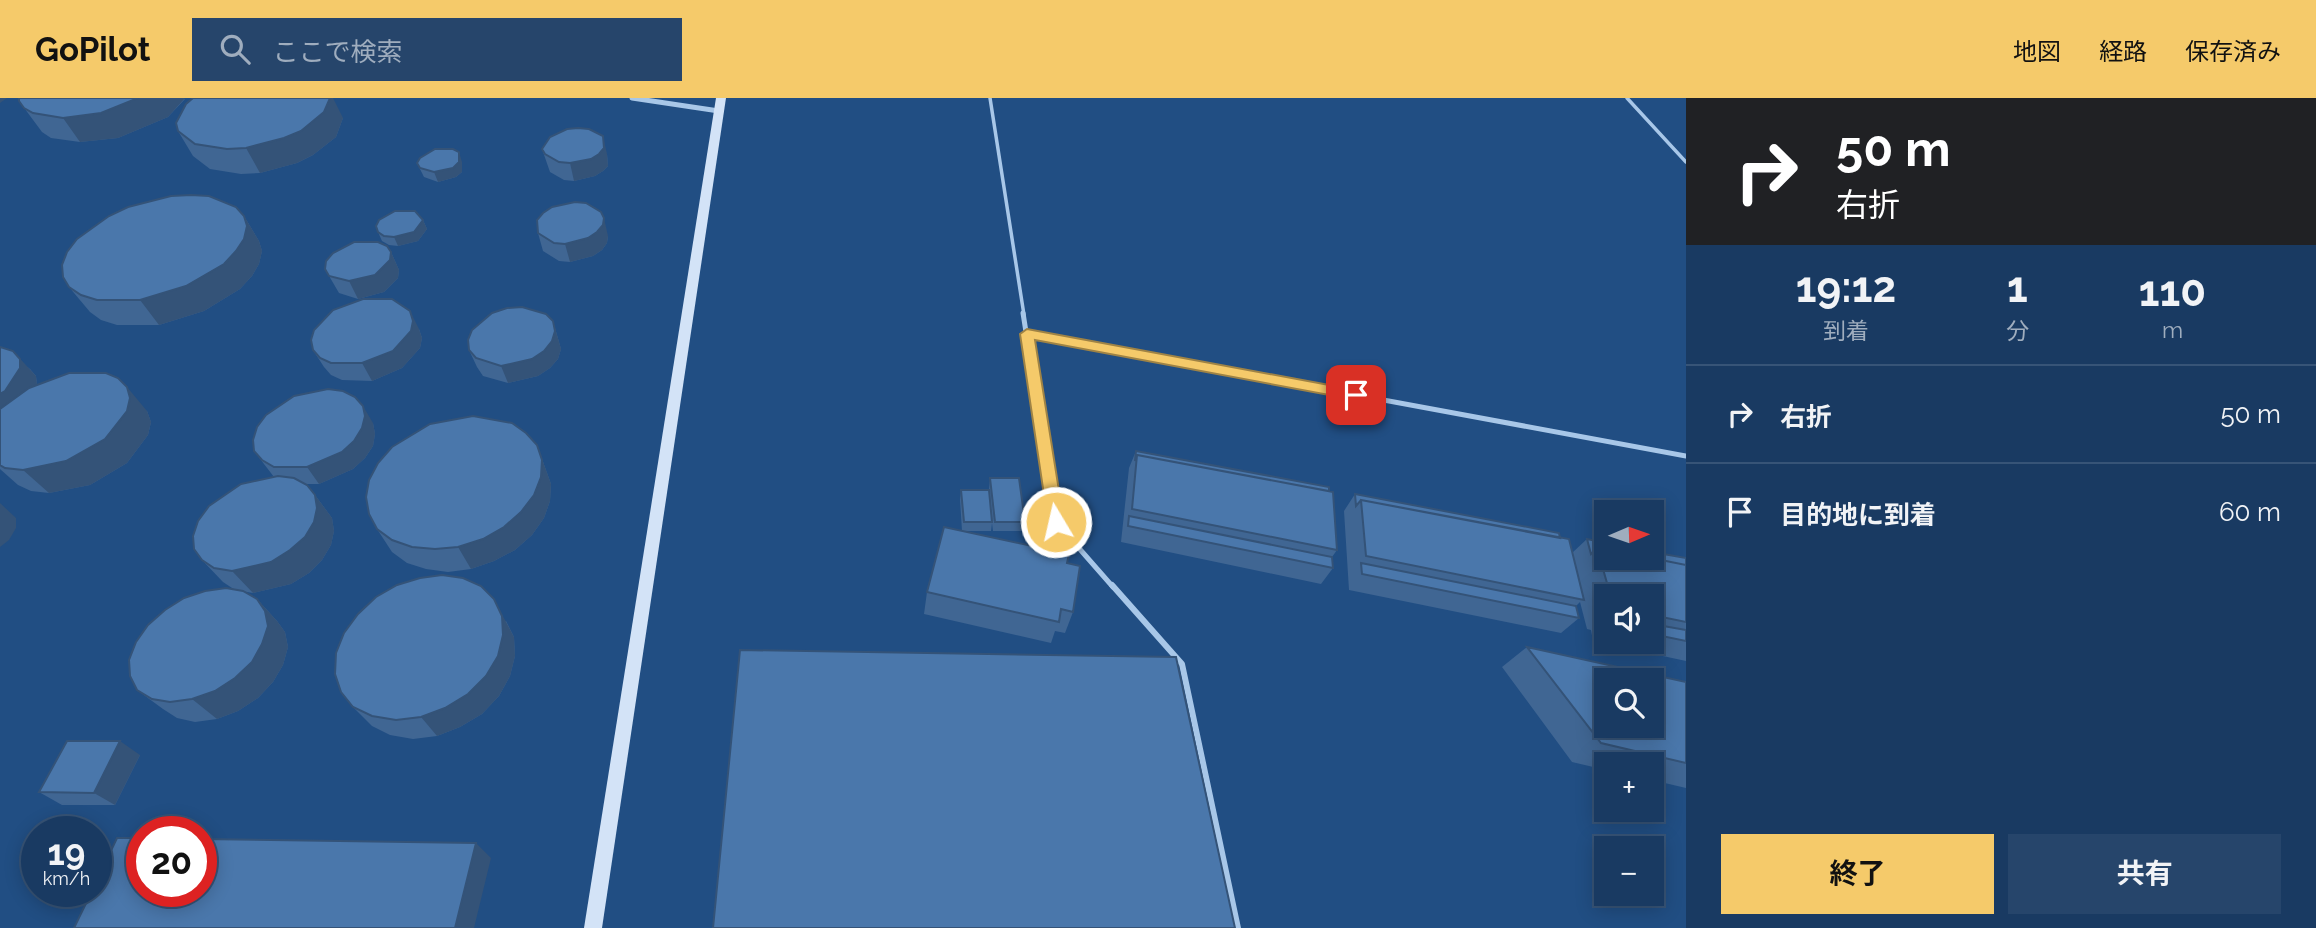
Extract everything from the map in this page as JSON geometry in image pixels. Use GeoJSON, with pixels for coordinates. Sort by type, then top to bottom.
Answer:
{"type":"FeatureCollection","features":[{"type":"Feature","properties":{"kind":"street"},"geometry":{"type":"LineString","coordinates":[[593,928],[720,105],[632,98]]}},
{"type":"Feature","properties":{"kind":"lane"},"geometry":{"type":"LineString","coordinates":[[990,98],[1056,522],[1182,664],[1238,928]]}},
{"type":"Feature","properties":{"kind":"lane"},"geometry":{"type":"LineString","coordinates":[[1627,98],[1686,162]]}},
{"type":"Feature","properties":{"kind":"lane"},"geometry":{"type":"LineString","coordinates":[[1027,334],[1686,456]]}},
{"type":"Feature","properties":{"kind":"building"},"geometry":{"type":"Polygon","coordinates":[[[19,98],[138,98],[101,113],[63,118],[33,113],[24,108],[19,98]]]}},
{"type":"Feature","properties":{"kind":"building"},"geometry":{"type":"Polygon","coordinates":[[[193,98],[330,98],[324,112],[301,131],[246,148],[227,149],[195,144],[178,131],[176,123],[186,104],[193,98]]]}},
{"type":"Feature","properties":{"kind":"building"},"geometry":{"type":"Polygon","coordinates":[[[567,129],[589,129],[603,136],[604,148],[599,154],[591,159],[570,163],[559,162],[545,154],[542,149],[550,137],[567,129]]]}},
{"type":"Feature","properties":{"kind":"building"},"geometry":{"type":"Polygon","coordinates":[[[435,149],[453,149],[459,152],[459,162],[453,168],[434,172],[420,168],[417,163],[420,158],[435,149]]]}},
{"type":"Feature","properties":{"kind":"building"},"geometry":{"type":"Polygon","coordinates":[[[171,196],[209,196],[236,207],[244,216],[247,226],[244,239],[224,264],[186,286],[140,300],[97,300],[81,295],[69,287],[63,277],[62,265],[67,252],[77,239],[109,216],[128,207],[171,196]]]}},
{"type":"Feature","properties":{"kind":"building"},"geometry":{"type":"Polygon","coordinates":[[[575,202],[586,203],[601,212],[603,225],[597,232],[588,238],[565,244],[554,243],[538,233],[537,220],[543,213],[552,207],[575,202]]]}},
{"type":"Feature","properties":{"kind":"building"},"geometry":{"type":"Polygon","coordinates":[[[395,211],[415,211],[423,220],[414,232],[394,237],[384,236],[378,232],[376,226],[379,220],[395,211]]]}},
{"type":"Feature","properties":{"kind":"building"},"geometry":{"type":"Polygon","coordinates":[[[354,242],[378,242],[387,246],[391,252],[390,260],[375,275],[349,281],[329,276],[325,269],[326,261],[333,253],[354,242]]]}},
{"type":"Feature","properties":{"kind":"building"},"geometry":{"type":"Polygon","coordinates":[[[363,299],[392,299],[410,311],[413,321],[411,331],[393,351],[362,363],[331,363],[320,358],[313,350],[311,340],[314,330],[333,310],[363,299]]]}},
{"type":"Feature","properties":{"kind":"building"},"geometry":{"type":"Polygon","coordinates":[[[522,307],[546,314],[553,321],[555,331],[552,341],[544,351],[532,359],[501,366],[476,358],[469,350],[468,340],[472,330],[492,313],[522,307]]]}},
{"type":"Feature","properties":{"kind":"building"},"geometry":{"type":"Polygon","coordinates":[[[0,347],[13,351],[20,359],[20,368],[5,391],[0,394],[0,347]]]}},
{"type":"Feature","properties":{"kind":"building"},"geometry":{"type":"Polygon","coordinates":[[[69,373],[106,373],[118,378],[127,387],[130,398],[127,411],[105,439],[66,461],[23,470],[0,465],[0,409],[29,388],[69,373]]]}},
{"type":"Feature","properties":{"kind":"building"},"geometry":{"type":"Polygon","coordinates":[[[328,389],[343,391],[355,397],[363,406],[365,416],[362,428],[354,441],[342,452],[307,467],[274,467],[262,460],[254,451],[253,440],[257,427],[266,415],[294,396],[328,389]]]}},
{"type":"Feature","properties":{"kind":"building"},"geometry":{"type":"Polygon","coordinates":[[[473,416],[512,423],[537,445],[542,460],[541,477],[534,495],[521,512],[504,527],[483,539],[458,547],[412,547],[392,540],[377,529],[369,514],[366,497],[369,480],[378,463],[392,447],[430,424],[473,416]]]}},
{"type":"Feature","properties":{"kind":"building"},"geometry":{"type":"Polygon","coordinates":[[[1136,451],[1329,487],[1329,491],[1137,455],[1135,461],[1136,451]]]}},
{"type":"Feature","properties":{"kind":"building"},"geometry":{"type":"Polygon","coordinates":[[[1137,455],[1333,492],[1337,550],[1132,509],[1137,455]]]}},
{"type":"Feature","properties":{"kind":"building"},"geometry":{"type":"Polygon","coordinates":[[[278,476],[294,478],[307,485],[315,495],[317,508],[314,522],[305,537],[271,562],[232,571],[214,568],[202,560],[194,549],[193,536],[198,521],[209,506],[241,484],[278,476]]]}},
{"type":"Feature","properties":{"kind":"building"},"geometry":{"type":"Polygon","coordinates":[[[990,478],[1019,478],[1025,522],[995,522],[990,478]]]}},
{"type":"Feature","properties":{"kind":"building"},"geometry":{"type":"Polygon","coordinates":[[[961,490],[989,490],[992,522],[964,522],[961,490]]]}},
{"type":"Feature","properties":{"kind":"building"},"geometry":{"type":"Polygon","coordinates":[[[1355,494],[1559,533],[1560,538],[1361,500],[1356,506],[1355,494]]]}},
{"type":"Feature","properties":{"kind":"building"},"geometry":{"type":"Polygon","coordinates":[[[1361,500],[1569,539],[1584,600],[1366,556],[1361,500]]]}},
{"type":"Feature","properties":{"kind":"building"},"geometry":{"type":"Polygon","coordinates":[[[1129,516],[1332,557],[1333,568],[1128,526],[1129,516]]]}},
{"type":"Feature","properties":{"kind":"building"},"geometry":{"type":"Polygon","coordinates":[[[944,527],[1069,554],[1067,563],[1080,566],[1073,612],[1061,609],[1059,622],[927,592],[944,527]]]}},
{"type":"Feature","properties":{"kind":"building"},"geometry":{"type":"Polygon","coordinates":[[[1587,539],[1594,540],[1594,551],[1591,554],[1587,539]]]}},
{"type":"Feature","properties":{"kind":"building"},"geometry":{"type":"Polygon","coordinates":[[[1664,554],[1686,558],[1686,565],[1664,561],[1664,554]]]}},
{"type":"Feature","properties":{"kind":"building"},"geometry":{"type":"Polygon","coordinates":[[[1664,561],[1686,565],[1686,622],[1664,617],[1664,584],[1607,584],[1603,570],[1664,570],[1664,561]]]}},
{"type":"Feature","properties":{"kind":"building"},"geometry":{"type":"Polygon","coordinates":[[[1361,563],[1576,606],[1579,618],[1362,574],[1361,563]]]}},
{"type":"Feature","properties":{"kind":"building"},"geometry":{"type":"Polygon","coordinates":[[[442,575],[463,578],[481,586],[494,599],[502,616],[503,635],[498,656],[486,676],[468,694],[445,708],[421,717],[396,720],[372,716],[353,707],[341,692],[335,674],[336,653],[344,633],[358,614],[376,597],[397,585],[442,575]]]}},
{"type":"Feature","properties":{"kind":"building"},"geometry":{"type":"Polygon","coordinates":[[[226,588],[243,591],[257,599],[265,611],[268,626],[252,662],[235,678],[215,691],[192,699],[170,702],[152,699],[137,690],[130,676],[129,660],[136,642],[148,625],[184,598],[226,588]]]}},
{"type":"Feature","properties":{"kind":"building"},"geometry":{"type":"Polygon","coordinates":[[[1664,626],[1686,630],[1686,641],[1664,636],[1664,626]]]}},
{"type":"Feature","properties":{"kind":"building"},"geometry":{"type":"Polygon","coordinates":[[[1527,647],[1622,668],[1594,668],[1594,734],[1527,647]]]}},
{"type":"Feature","properties":{"kind":"building"},"geometry":{"type":"Polygon","coordinates":[[[740,650],[1176,657],[1235,928],[713,928],[740,650]]]}},
{"type":"Feature","properties":{"kind":"building"},"geometry":{"type":"Polygon","coordinates":[[[1664,677],[1686,682],[1686,763],[1664,758],[1664,752],[1639,752],[1601,743],[1597,738],[1664,738],[1664,677]]]}},
{"type":"Feature","properties":{"kind":"building"},"geometry":{"type":"Polygon","coordinates":[[[67,741],[120,741],[94,793],[39,792],[67,741]]]}},
{"type":"Feature","properties":{"kind":"building"},"geometry":{"type":"Polygon","coordinates":[[[117,838],[126,838],[126,907],[217,907],[217,839],[476,843],[455,928],[74,928],[84,907],[112,907],[112,848],[117,838]]]}},
{"type":"Feature","properties":{"kind":"route"},"geometry":{"type":"LineString","coordinates":[[1056,522],[1027,334],[1356,395]]}}]}
